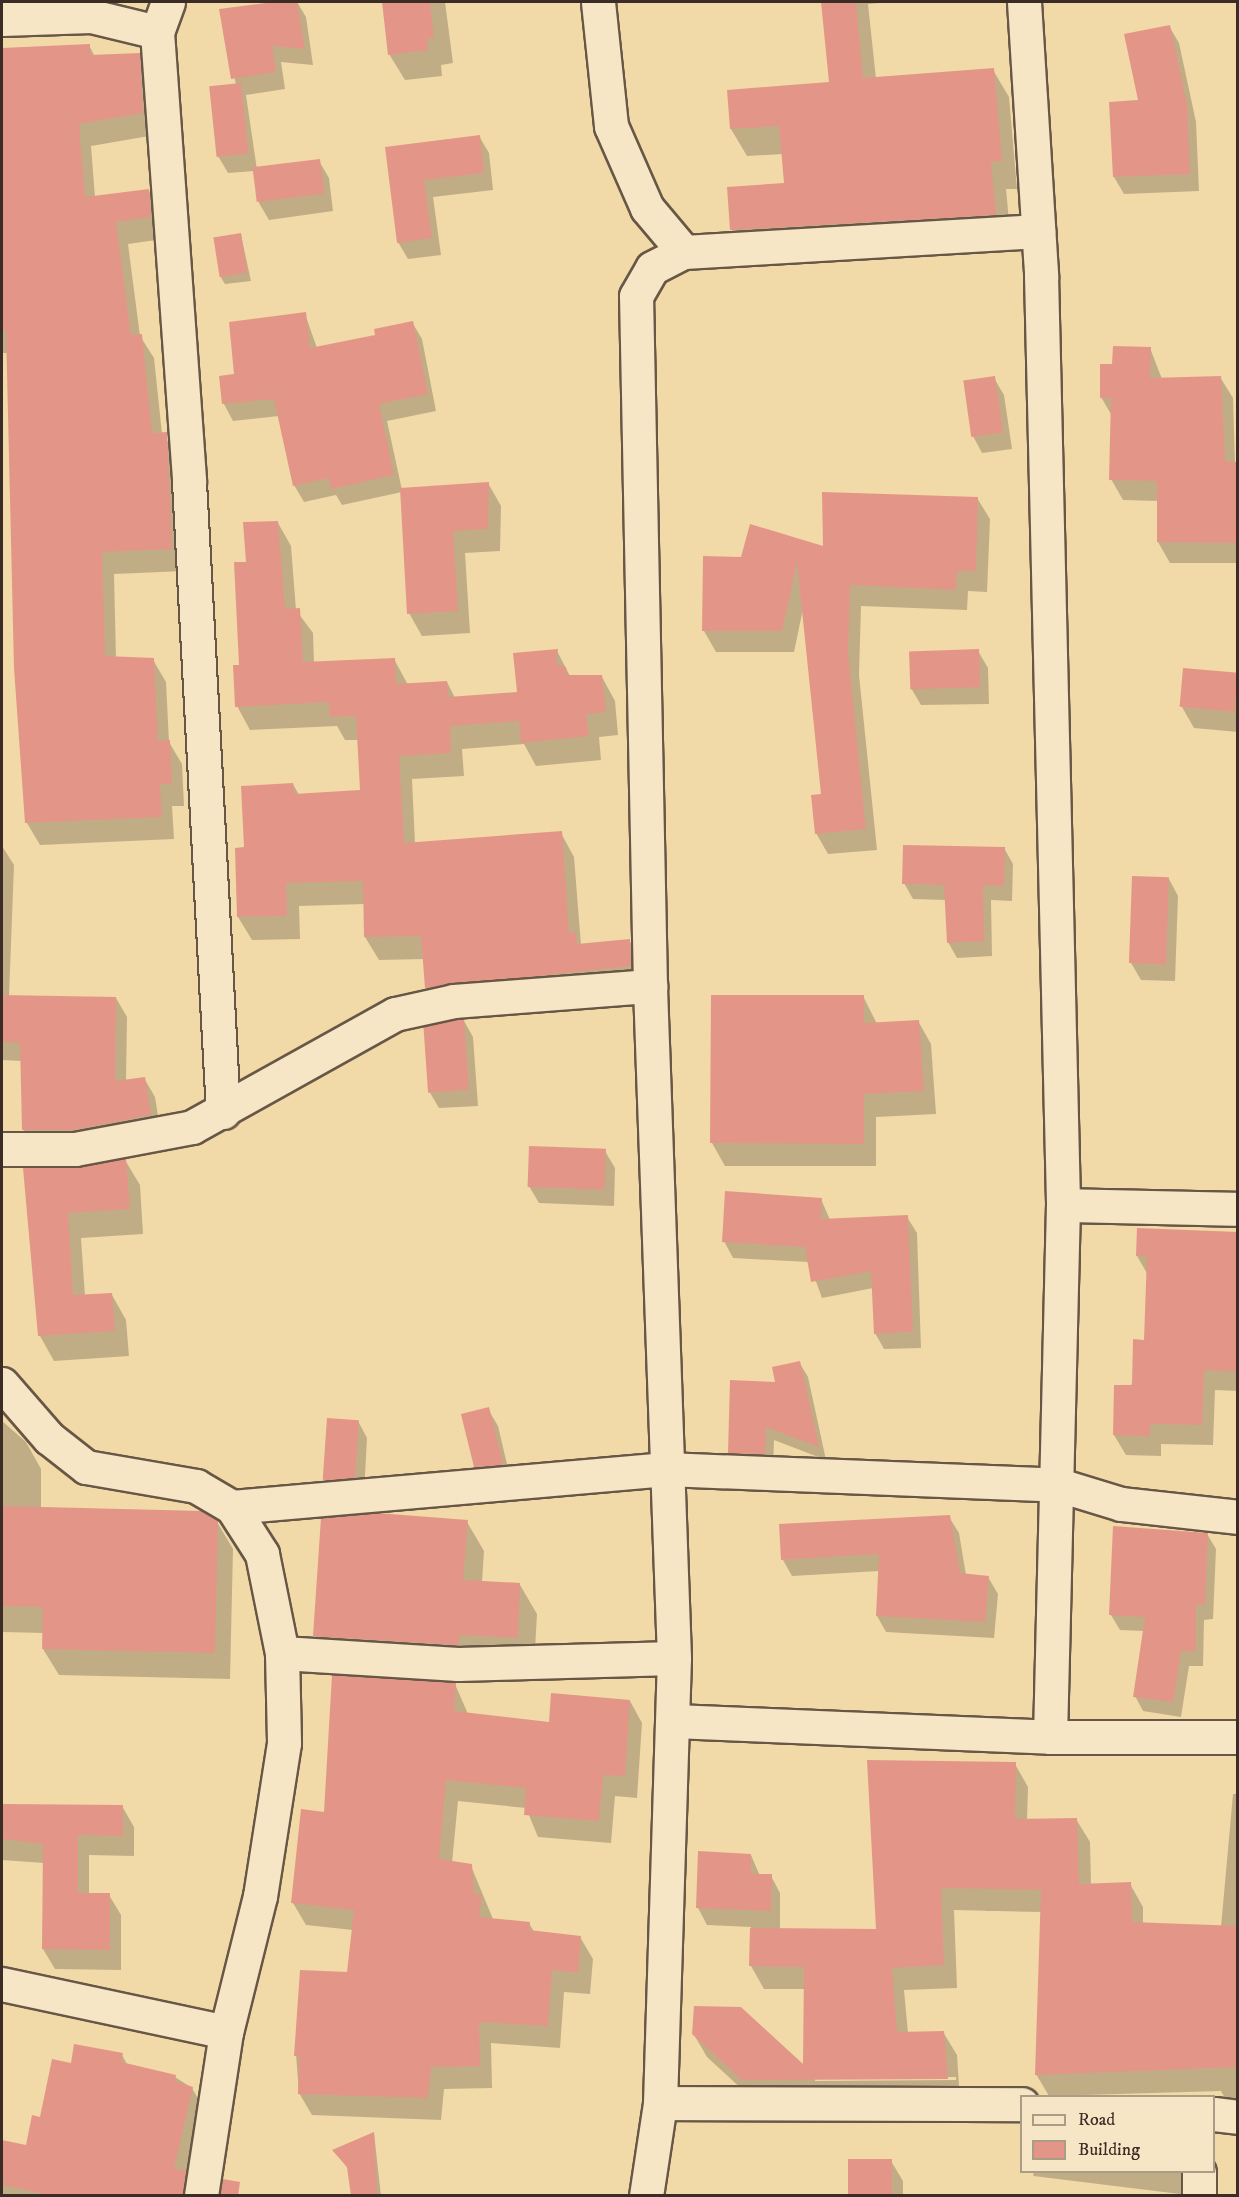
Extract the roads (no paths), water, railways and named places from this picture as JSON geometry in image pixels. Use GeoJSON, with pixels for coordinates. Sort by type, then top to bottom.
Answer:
{"type":"FeatureCollection","features":[{"type":"Feature","properties":{"kind":"street"},"geometry":{"type":"LineString","coordinates":[[168,2],[157,32],[189,482],[223,1112]]}},
{"type":"Feature","properties":{"kind":"street"},"geometry":{"type":"LineString","coordinates":[[598,2],[611,126],[646,208],[684,252]]}},
{"type":"Feature","properties":{"kind":"street"},"geometry":{"type":"LineString","coordinates":[[1024,2],[1038,231],[1063,1205],[1059,1485],[1050,1737]]}},
{"type":"Feature","properties":{"kind":"street"},"geometry":{"type":"LineString","coordinates":[[2,19],[91,16],[157,32]]}},
{"type":"Feature","properties":{"kind":"street"},"geometry":{"type":"LineString","coordinates":[[646,2196],[660,2103],[674,1721],[674,1658],[650,986],[636,296],[652,268],[684,252],[1038,231]]}},
{"type":"Feature","properties":{"kind":"street"},"geometry":{"type":"LineString","coordinates":[[2,1149],[75,1149],[156,1138],[223,1112],[394,1014],[453,1001],[650,986]]}},
{"type":"Feature","properties":{"kind":"street"},"geometry":{"type":"LineString","coordinates":[[1063,1205],[1238,1209]]}},
{"type":"Feature","properties":{"kind":"street"},"geometry":{"type":"LineString","coordinates":[[2,1384],[49,1438],[86,1467],[196,1486],[232,1507],[262,1554],[282,1653],[284,1743],[260,1896],[226,2032],[201,2196]]}},
{"type":"Feature","properties":{"kind":"street"},"geometry":{"type":"LineString","coordinates":[[232,1507],[666,1469],[1059,1485],[1121,1504],[1238,1517]]}},
{"type":"Feature","properties":{"kind":"street"},"geometry":{"type":"LineString","coordinates":[[282,1653],[458,1665],[674,1658]]}},
{"type":"Feature","properties":{"kind":"street"},"geometry":{"type":"LineString","coordinates":[[674,1721],[1050,1737],[1238,1737]]}},
{"type":"Feature","properties":{"kind":"street"},"geometry":{"type":"LineString","coordinates":[[2,1984],[226,2032]]}},
{"type":"Feature","properties":{"kind":"street"},"geometry":{"type":"LineString","coordinates":[[660,2103],[1020,2104]]}},
{"type":"Feature","properties":{"kind":"street"},"geometry":{"type":"LineString","coordinates":[[1215,2114],[1238,2117]]}},
{"type":"Feature","properties":{"kind":"street"},"geometry":{"type":"LineString","coordinates":[[1199,2173],[1200,2196]]}}]}
